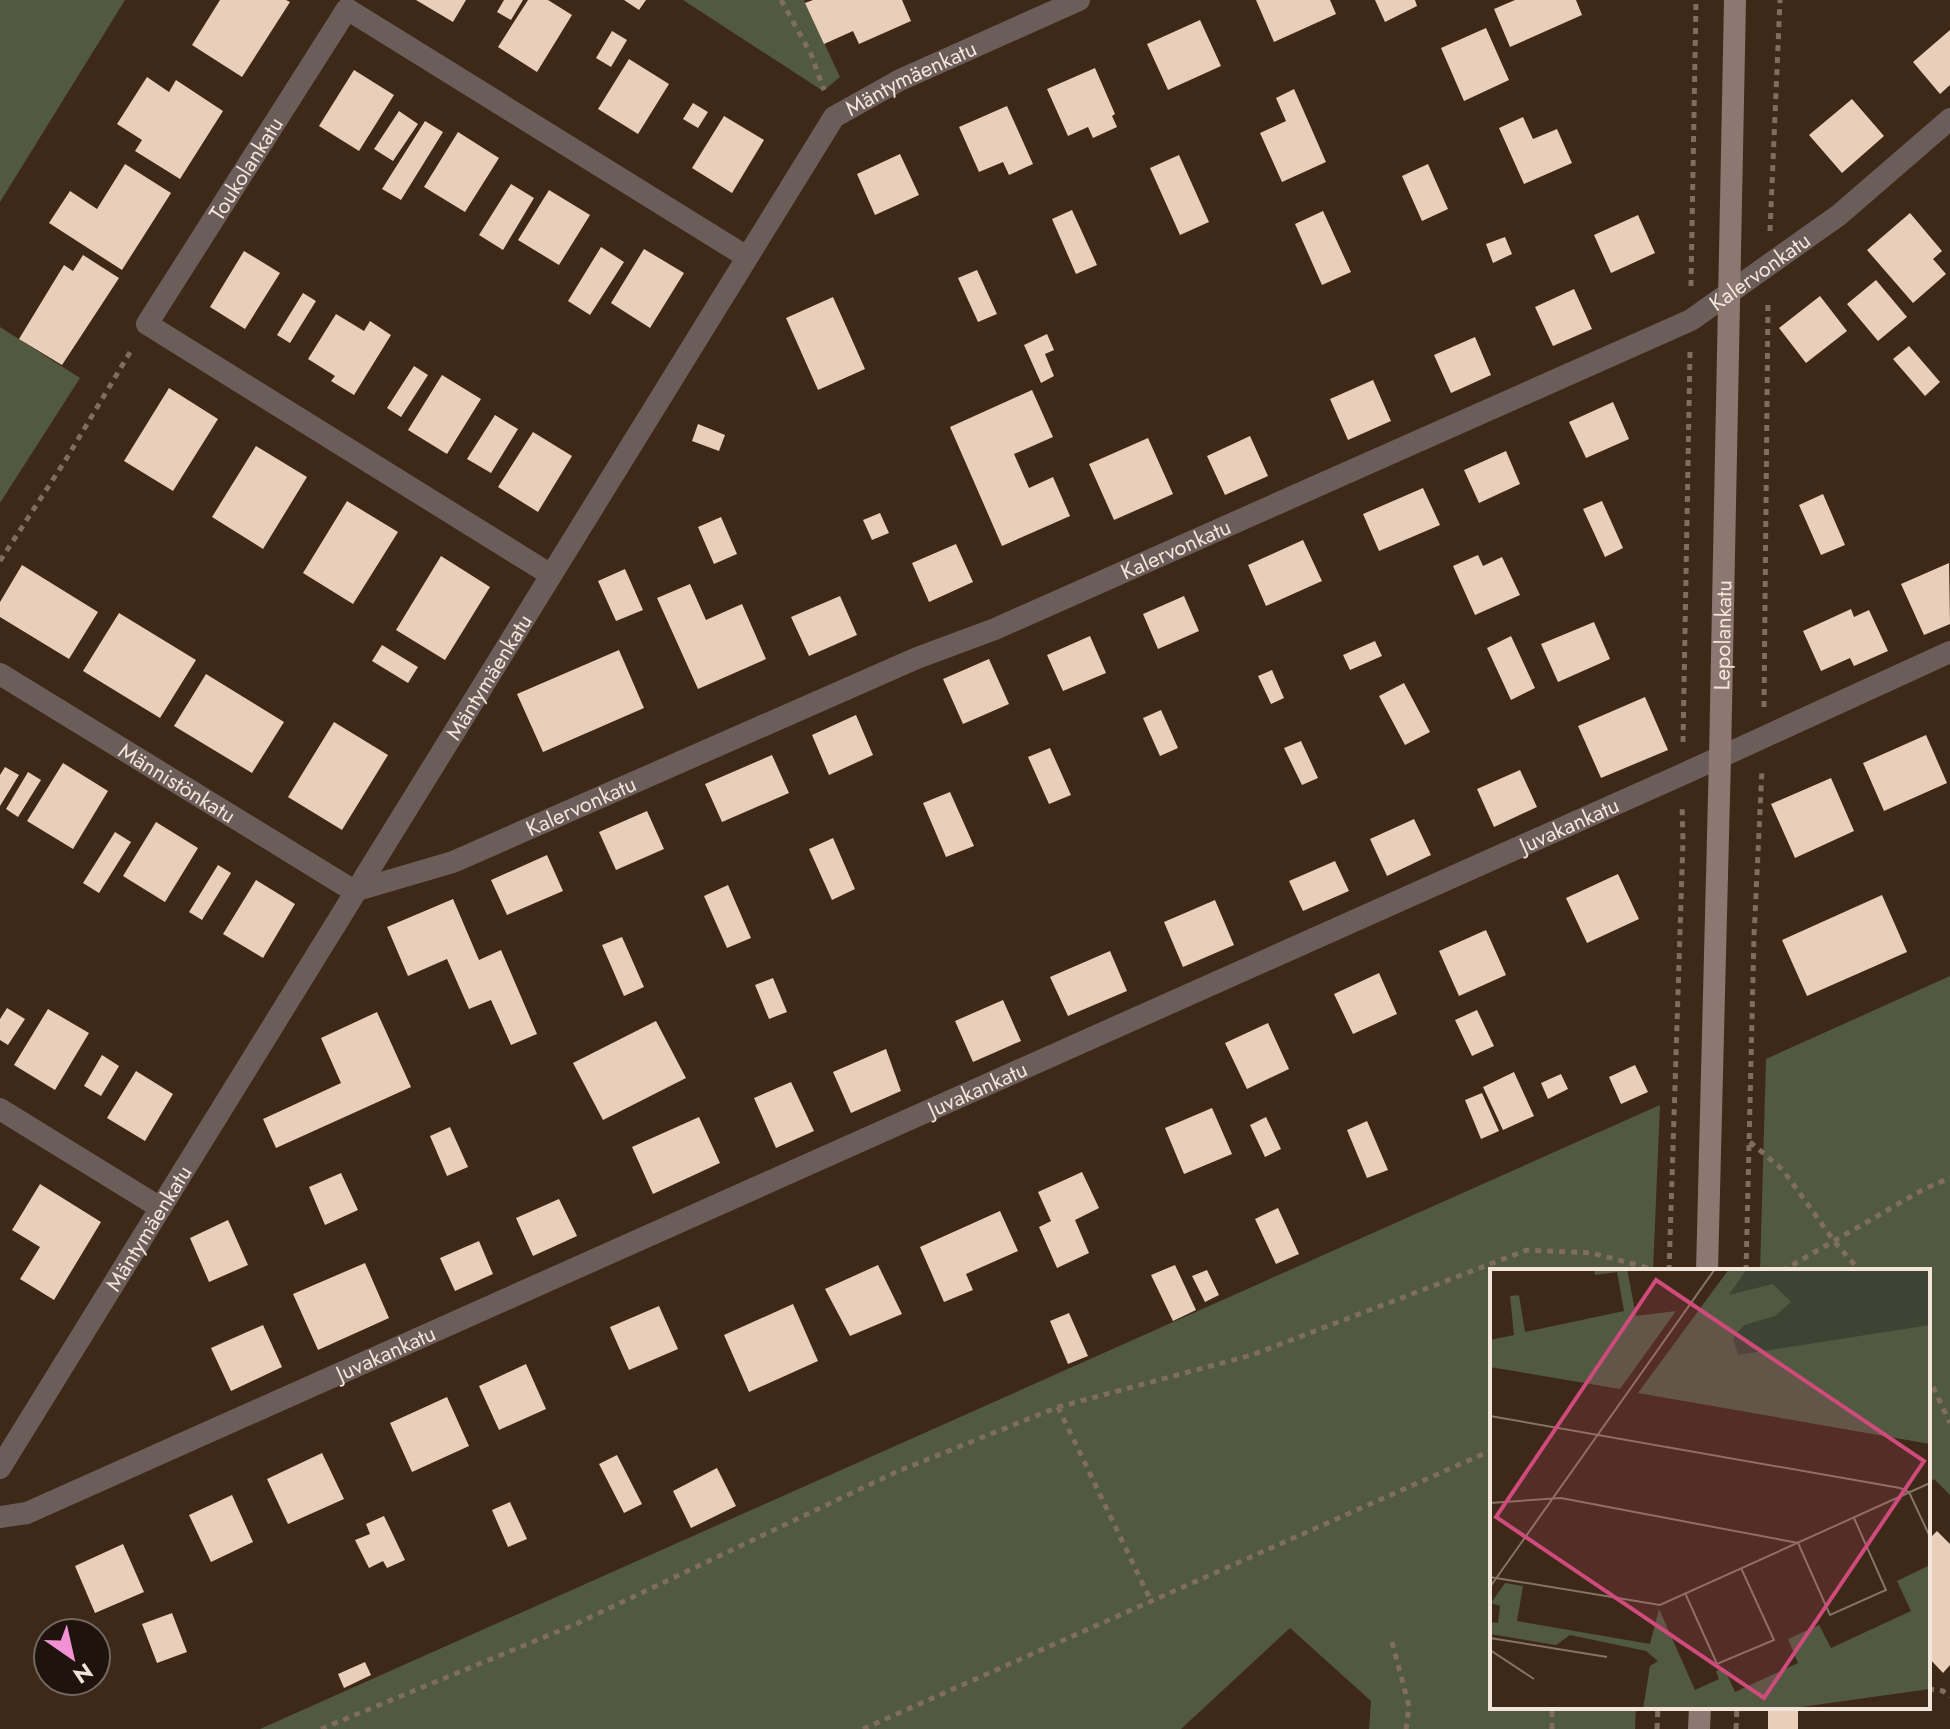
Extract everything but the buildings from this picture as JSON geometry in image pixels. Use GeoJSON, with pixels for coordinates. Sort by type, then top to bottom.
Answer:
{"type":"FeatureCollection","features":[{"type":"Feature","properties":{"kind":"main road","name":"Lepolankatu"},"geometry":{"type":"LineString","coordinates":[[1707,1269],[1735,0]]}},
{"type":"Feature","properties":{"kind":"main road"},"geometry":{"type":"LineString","coordinates":[[1699,1729],[1700,1709]]}},
{"type":"Feature","properties":{"kind":"street","name":"Mäntymäenkatu"},"geometry":{"type":"LineString","coordinates":[[0,1468],[834,117],[900,80],[1079,0]]}},
{"type":"Feature","properties":{"kind":"street","name":"Toukolankatu"},"geometry":{"type":"LineString","coordinates":[[147,324],[347,9],[747,257]]}},
{"type":"Feature","properties":{"kind":"street","name":"Kalervonkatu"},"geometry":{"type":"LineString","coordinates":[[354,891],[453,862],[917,658],[995,629],[1691,320],[1839,215],[1950,119]]}},
{"type":"Feature","properties":{"kind":"street"},"geometry":{"type":"LineString","coordinates":[[147,324],[551,575]]}},
{"type":"Feature","properties":{"kind":"street","name":"Juvakankatu"},"geometry":{"type":"LineString","coordinates":[[0,1517],[27,1513],[1950,652]]}},
{"type":"Feature","properties":{"kind":"street","name":"Männistönkatu"},"geometry":{"type":"LineString","coordinates":[[0,674],[354,891]]}},
{"type":"Feature","properties":{"kind":"street"},"geometry":{"type":"LineString","coordinates":[[0,1109],[159,1207]]}},
{"type":"Feature","properties":{"kind":"path"},"geometry":{"type":"LineString","coordinates":[[781,0],[811,54],[834,117]]}},
{"type":"Feature","properties":{"kind":"path"},"geometry":{"type":"LineString","coordinates":[[1669,1269],[1683,840],[1681,775],[1685,714],[1696,0]]}},
{"type":"Feature","properties":{"kind":"path"},"geometry":{"type":"LineString","coordinates":[[1746,1269],[1754,936],[1763,738],[1769,266],[1780,0]]}},
{"type":"Feature","properties":{"kind":"path"},"geometry":{"type":"LineString","coordinates":[[0,561],[65,461],[147,324]]}},
{"type":"Feature","properties":{"kind":"path"},"geometry":{"type":"LineString","coordinates":[[1749,1141],[1783,1170],[1858,1269]]}},
{"type":"Feature","properties":{"kind":"path"},"geometry":{"type":"LineString","coordinates":[[1785,1269],[1924,1189],[1950,1178]]}},
{"type":"Feature","properties":{"kind":"path"},"geometry":{"type":"LineString","coordinates":[[321,1729],[576,1624],[896,1472],[1058,1407],[1252,1355],[1527,1250],[1592,1253],[1652,1269]]}},
{"type":"Feature","properties":{"kind":"path"},"geometry":{"type":"LineString","coordinates":[[1930,1380],[1950,1423]]}},
{"type":"Feature","properties":{"kind":"path"},"geometry":{"type":"LineString","coordinates":[[1058,1407],[1151,1601]]}},
{"type":"Feature","properties":{"kind":"path"},"geometry":{"type":"LineString","coordinates":[[863,1729],[1490,1451]]}},
{"type":"Feature","properties":{"kind":"path"},"geometry":{"type":"LineString","coordinates":[[1392,1642],[1409,1706],[1406,1729]]}},
{"type":"Feature","properties":{"kind":"path"},"geometry":{"type":"LineString","coordinates":[[1930,1689],[1943,1691],[1950,1697]]}},
{"type":"Feature","properties":{"kind":"path"},"geometry":{"type":"LineString","coordinates":[[1657,1729],[1658,1709]]}},
{"type":"Feature","properties":{"kind":"path"},"geometry":{"type":"LineString","coordinates":[[1736,1729],[1737,1709]]}},
{"type":"Feature","properties":{"kind":"green space"},"geometry":{"type":"Polygon","coordinates":[[[0,0],[125,0],[0,202],[0,0]]]}},
{"type":"Feature","properties":{"kind":"green space"},"geometry":{"type":"Polygon","coordinates":[[[683,0],[804,0],[840,77],[823,91],[683,0]]]}},
{"type":"Feature","properties":{"kind":"green space"},"geometry":{"type":"Polygon","coordinates":[[[0,327],[80,378],[0,503],[0,327]]]}},
{"type":"Feature","properties":{"kind":"green space"},"geometry":{"type":"Polygon","coordinates":[[[1950,976],[1950,1495],[1934,1479],[1930,1482],[1930,1269],[1760,1269],[1766,1059],[1950,976]]]}},
{"type":"Feature","properties":{"kind":"green space"},"geometry":{"type":"Polygon","coordinates":[[[1660,1105],[1653,1269],[1490,1269],[1490,1709],[1636,1709],[1635,1729],[1369,1729],[1371,1701],[1290,1628],[1181,1729],[260,1729],[1660,1105]]]}}]}
